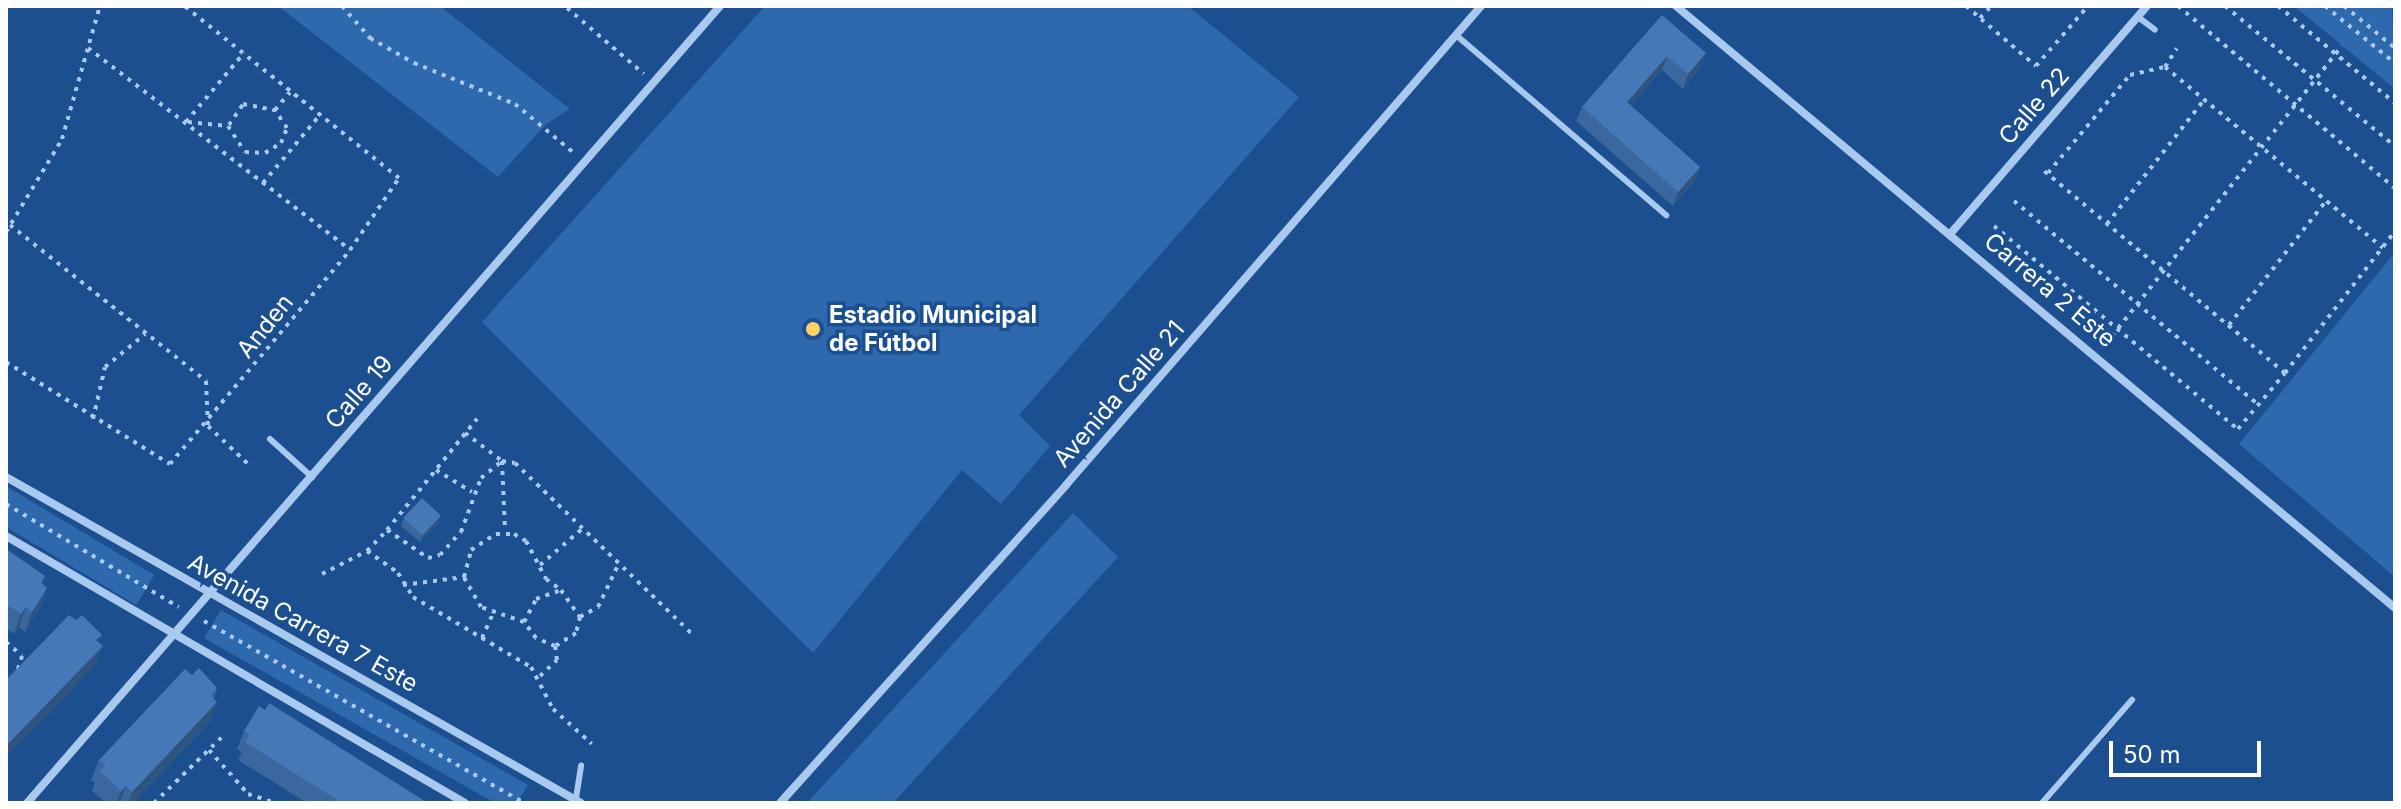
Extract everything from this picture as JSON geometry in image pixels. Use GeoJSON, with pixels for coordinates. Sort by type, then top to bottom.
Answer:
{"type":"FeatureCollection","features":[{"type":"Feature","properties":{"kind":"street","name":"Calle 19"},"geometry":{"type":"LineString","coordinates":[[30,802],[720,6]]}},
{"type":"Feature","properties":{"kind":"street","name":"Avenida Calle 21"},"geometry":{"type":"LineString","coordinates":[[780,803],[1066,485],[1481,6]]}},
{"type":"Feature","properties":{"kind":"street","name":"Carrera 2 Este"},"geometry":{"type":"LineString","coordinates":[[1676,6],[1951,233],[2395,608]]}},
{"type":"Feature","properties":{"kind":"street","name":"Calle 22"},"geometry":{"type":"LineString","coordinates":[[1951,233],[2147,6]]}},
{"type":"Feature","properties":{"kind":"street","name":"Avenida Carrera 7 Este"},"geometry":{"type":"LineString","coordinates":[[6,477],[579,801]]}},
{"type":"Feature","properties":{"kind":"street"},"geometry":{"type":"LineString","coordinates":[[6,536],[465,803]]}},
{"type":"Feature","properties":{"kind":"lane"},"geometry":{"type":"LineString","coordinates":[[2138,17],[2155,30]]}},
{"type":"Feature","properties":{"kind":"lane"},"geometry":{"type":"LineString","coordinates":[[1456,35],[1666,215]]}},
{"type":"Feature","properties":{"kind":"lane"},"geometry":{"type":"LineString","coordinates":[[270,439],[312,477]]}},
{"type":"Feature","properties":{"kind":"lane"},"geometry":{"type":"LineString","coordinates":[[2042,803],[2132,700]]}},
{"type":"Feature","properties":{"kind":"lane"},"geometry":{"type":"LineString","coordinates":[[579,801],[581,765]]}},
{"type":"Feature","properties":{"kind":"path"},"geometry":{"type":"LineString","coordinates":[[6,232],[62,139],[100,6]]}},
{"type":"Feature","properties":{"kind":"path","name":"Anden"},"geometry":{"type":"LineString","coordinates":[[6,362],[93,419],[170,464],[208,426],[350,250],[399,178],[184,6]]}},
{"type":"Feature","properties":{"kind":"path"},"geometry":{"type":"LineString","coordinates":[[342,6],[370,38],[414,63],[515,104],[546,134],[586,161]]}},
{"type":"Feature","properties":{"kind":"path"},"geometry":{"type":"LineString","coordinates":[[543,6],[583,6]]}},
{"type":"Feature","properties":{"kind":"path"},"geometry":{"type":"LineString","coordinates":[[1966,6],[2036,66],[2088,6]]}},
{"type":"Feature","properties":{"kind":"path"},"geometry":{"type":"LineString","coordinates":[[1980,18],[1991,6]]}},
{"type":"Feature","properties":{"kind":"path"},"geometry":{"type":"LineString","coordinates":[[2178,6],[2293,106],[2395,188]]}},
{"type":"Feature","properties":{"kind":"path"},"geometry":{"type":"LineString","coordinates":[[2225,6],[2395,146]]}},
{"type":"Feature","properties":{"kind":"path"},"geometry":{"type":"LineString","coordinates":[[2278,6],[2395,103]]}},
{"type":"Feature","properties":{"kind":"path"},"geometry":{"type":"LineString","coordinates":[[2325,6],[2395,63]]}},
{"type":"Feature","properties":{"kind":"path"},"geometry":{"type":"LineString","coordinates":[[2344,6],[2395,48]]}},
{"type":"Feature","properties":{"kind":"path"},"geometry":{"type":"LineString","coordinates":[[567,8],[655,82]]}},
{"type":"Feature","properties":{"kind":"path"},"geometry":{"type":"LineString","coordinates":[[2112,336],[2342,46]]}},
{"type":"Feature","properties":{"kind":"path"},"geometry":{"type":"LineString","coordinates":[[88,48],[350,250]]}},
{"type":"Feature","properties":{"kind":"path"},"geometry":{"type":"LineString","coordinates":[[2047,174],[2130,75],[2165,67],[2177,48]]}},
{"type":"Feature","properties":{"kind":"path"},"geometry":{"type":"LineString","coordinates":[[186,122],[244,53]]}},
{"type":"Feature","properties":{"kind":"path"},"geometry":{"type":"LineString","coordinates":[[2165,67],[2383,248]]}},
{"type":"Feature","properties":{"kind":"path"},"geometry":{"type":"LineString","coordinates":[[275,110],[290,92]]}},
{"type":"Feature","properties":{"kind":"path"},"geometry":{"type":"LineString","coordinates":[[2107,224],[2204,99]]}},
{"type":"Feature","properties":{"kind":"path"},"geometry":{"type":"LineString","coordinates":[[243,104],[275,110],[287,128],[281,143],[265,153],[245,152],[228,126],[243,104]]}},
{"type":"Feature","properties":{"kind":"path"},"geometry":{"type":"LineString","coordinates":[[263,183],[319,116]]}},
{"type":"Feature","properties":{"kind":"path"},"geometry":{"type":"LineString","coordinates":[[186,122],[228,126]]}},
{"type":"Feature","properties":{"kind":"path"},"geometry":{"type":"LineString","coordinates":[[2041,168],[2285,373]]}},
{"type":"Feature","properties":{"kind":"path"},"geometry":{"type":"LineString","coordinates":[[2014,201],[2258,404]]}},
{"type":"Feature","properties":{"kind":"path"},"geometry":{"type":"LineString","coordinates":[[2229,326],[2326,201]]}},
{"type":"Feature","properties":{"kind":"path"},"geometry":{"type":"LineString","coordinates":[[10,225],[206,381],[208,426],[248,464]]}},
{"type":"Feature","properties":{"kind":"path"},"geometry":{"type":"LineString","coordinates":[[1994,226],[2238,429],[2395,231]]}},
{"type":"Feature","properties":{"kind":"path"},"geometry":{"type":"LineString","coordinates":[[93,419],[105,367],[145,334]]}},
{"type":"Feature","properties":{"kind":"path"},"geometry":{"type":"LineString","coordinates":[[322,574],[367,551],[477,419]]}},
{"type":"Feature","properties":{"kind":"path"},"geometry":{"type":"LineString","coordinates":[[465,433],[502,461],[515,463],[692,634]]}},
{"type":"Feature","properties":{"kind":"path"},"geometry":{"type":"LineString","coordinates":[[387,530],[428,558],[440,555],[471,513],[472,492],[502,461]]}},
{"type":"Feature","properties":{"kind":"path"},"geometry":{"type":"LineString","coordinates":[[502,461],[505,531]]}},
{"type":"Feature","properties":{"kind":"path"},"geometry":{"type":"LineString","coordinates":[[436,470],[472,492]]}},
{"type":"Feature","properties":{"kind":"path"},"geometry":{"type":"LineString","coordinates":[[6,504],[192,615],[525,803]]}},
{"type":"Feature","properties":{"kind":"path"},"geometry":{"type":"LineString","coordinates":[[540,565],[582,529]]}},
{"type":"Feature","properties":{"kind":"path"},"geometry":{"type":"LineString","coordinates":[[505,531],[526,541],[546,579],[561,590],[580,617]]}},
{"type":"Feature","properties":{"kind":"path"},"geometry":{"type":"LineString","coordinates":[[505,531],[471,550],[464,577],[481,607],[524,622],[536,638],[555,646]]}},
{"type":"Feature","properties":{"kind":"path"},"geometry":{"type":"LineString","coordinates":[[367,551],[398,573],[413,597],[540,676],[553,709],[592,744]]}},
{"type":"Feature","properties":{"kind":"path"},"geometry":{"type":"LineString","coordinates":[[555,646],[576,633],[580,617],[598,607],[618,565]]}},
{"type":"Feature","properties":{"kind":"path"},"geometry":{"type":"LineString","coordinates":[[403,585],[464,577]]}},
{"type":"Feature","properties":{"kind":"path"},"geometry":{"type":"LineString","coordinates":[[524,622],[536,599],[561,590]]}},
{"type":"Feature","properties":{"kind":"path"},"geometry":{"type":"LineString","coordinates":[[482,638],[494,611]]}},
{"type":"Feature","properties":{"kind":"path"},"geometry":{"type":"LineString","coordinates":[[6,642],[22,656],[14,674]]}},
{"type":"Feature","properties":{"kind":"path"},"geometry":{"type":"LineString","coordinates":[[540,676],[557,660],[555,646]]}},
{"type":"Feature","properties":{"kind":"path"},"geometry":{"type":"LineString","coordinates":[[154,803],[223,736]]}},
{"type":"Feature","properties":{"kind":"path"},"geometry":{"type":"LineString","coordinates":[[209,750],[248,794],[275,803]]}},
{"type":"Feature","properties":{"kind":"shaded area"},"geometry":{"type":"Polygon","coordinates":[[[278,6],[440,6],[570,109],[546,124],[498,177],[278,6]]]}},
{"type":"Feature","properties":{"kind":"shaded area"},"geometry":{"type":"Polygon","coordinates":[[[765,6],[1188,6],[1299,97],[1019,415],[1050,446],[1001,504],[962,470],[813,653],[482,322],[765,6]]]}},
{"type":"Feature","properties":{"kind":"shaded area"},"geometry":{"type":"Polygon","coordinates":[[[2294,6],[2392,6],[2395,89],[2294,6]]]}},
{"type":"Feature","properties":{"kind":"shaded area"},"geometry":{"type":"Polygon","coordinates":[[[2395,252],[2395,577],[2239,444],[2395,252]]]}},
{"type":"Feature","properties":{"kind":"shaded area"},"geometry":{"type":"Polygon","coordinates":[[[6,486],[154,575],[136,605],[6,527],[6,486]]]}},
{"type":"Feature","properties":{"kind":"shaded area"},"geometry":{"type":"Polygon","coordinates":[[[1073,513],[1118,557],[893,803],[807,803],[1073,513]]]}},
{"type":"Feature","properties":{"kind":"shaded area"},"geometry":{"type":"Polygon","coordinates":[[[221,610],[528,785],[517,803],[495,803],[204,638],[221,610]]]}},
{"type":"Feature","properties":{"kind":"building"},"geometry":{"type":"Polygon","coordinates":[[[1662,15],[1706,53],[1688,74],[1667,56],[1627,102],[1700,167],[1678,192],[1582,107],[1662,15]]]}},
{"type":"Feature","properties":{"kind":"building"},"geometry":{"type":"Polygon","coordinates":[[[422,498],[441,516],[423,535],[404,518],[422,498]]]}},
{"type":"Feature","properties":{"kind":"building"},"geometry":{"type":"Polygon","coordinates":[[[6,549],[45,576],[41,583],[47,588],[32,612],[26,607],[21,614],[6,604],[6,549]]]}},
{"type":"Feature","properties":{"kind":"building"},"geometry":{"type":"Polygon","coordinates":[[[69,615],[76,620],[82,615],[102,635],[96,640],[103,646],[6,746],[6,680],[69,615]]]}},
{"type":"Feature","properties":{"kind":"building"},"geometry":{"type":"Polygon","coordinates":[[[199,668],[217,688],[211,696],[217,702],[132,792],[126,786],[121,791],[100,771],[105,765],[99,760],[185,669],[192,675],[199,668]]]}},
{"type":"Feature","properties":{"kind":"building"},"geometry":{"type":"Polygon","coordinates":[[[269,703],[428,803],[342,803],[245,742],[250,735],[244,731],[259,706],[265,710],[269,703]]]}},
{"type":"Feature","properties":{"kind":"place","name":"Estadio Municipal de Fútbol"},"geometry":{"type":"Point","coordinates":[813,329]}}]}
